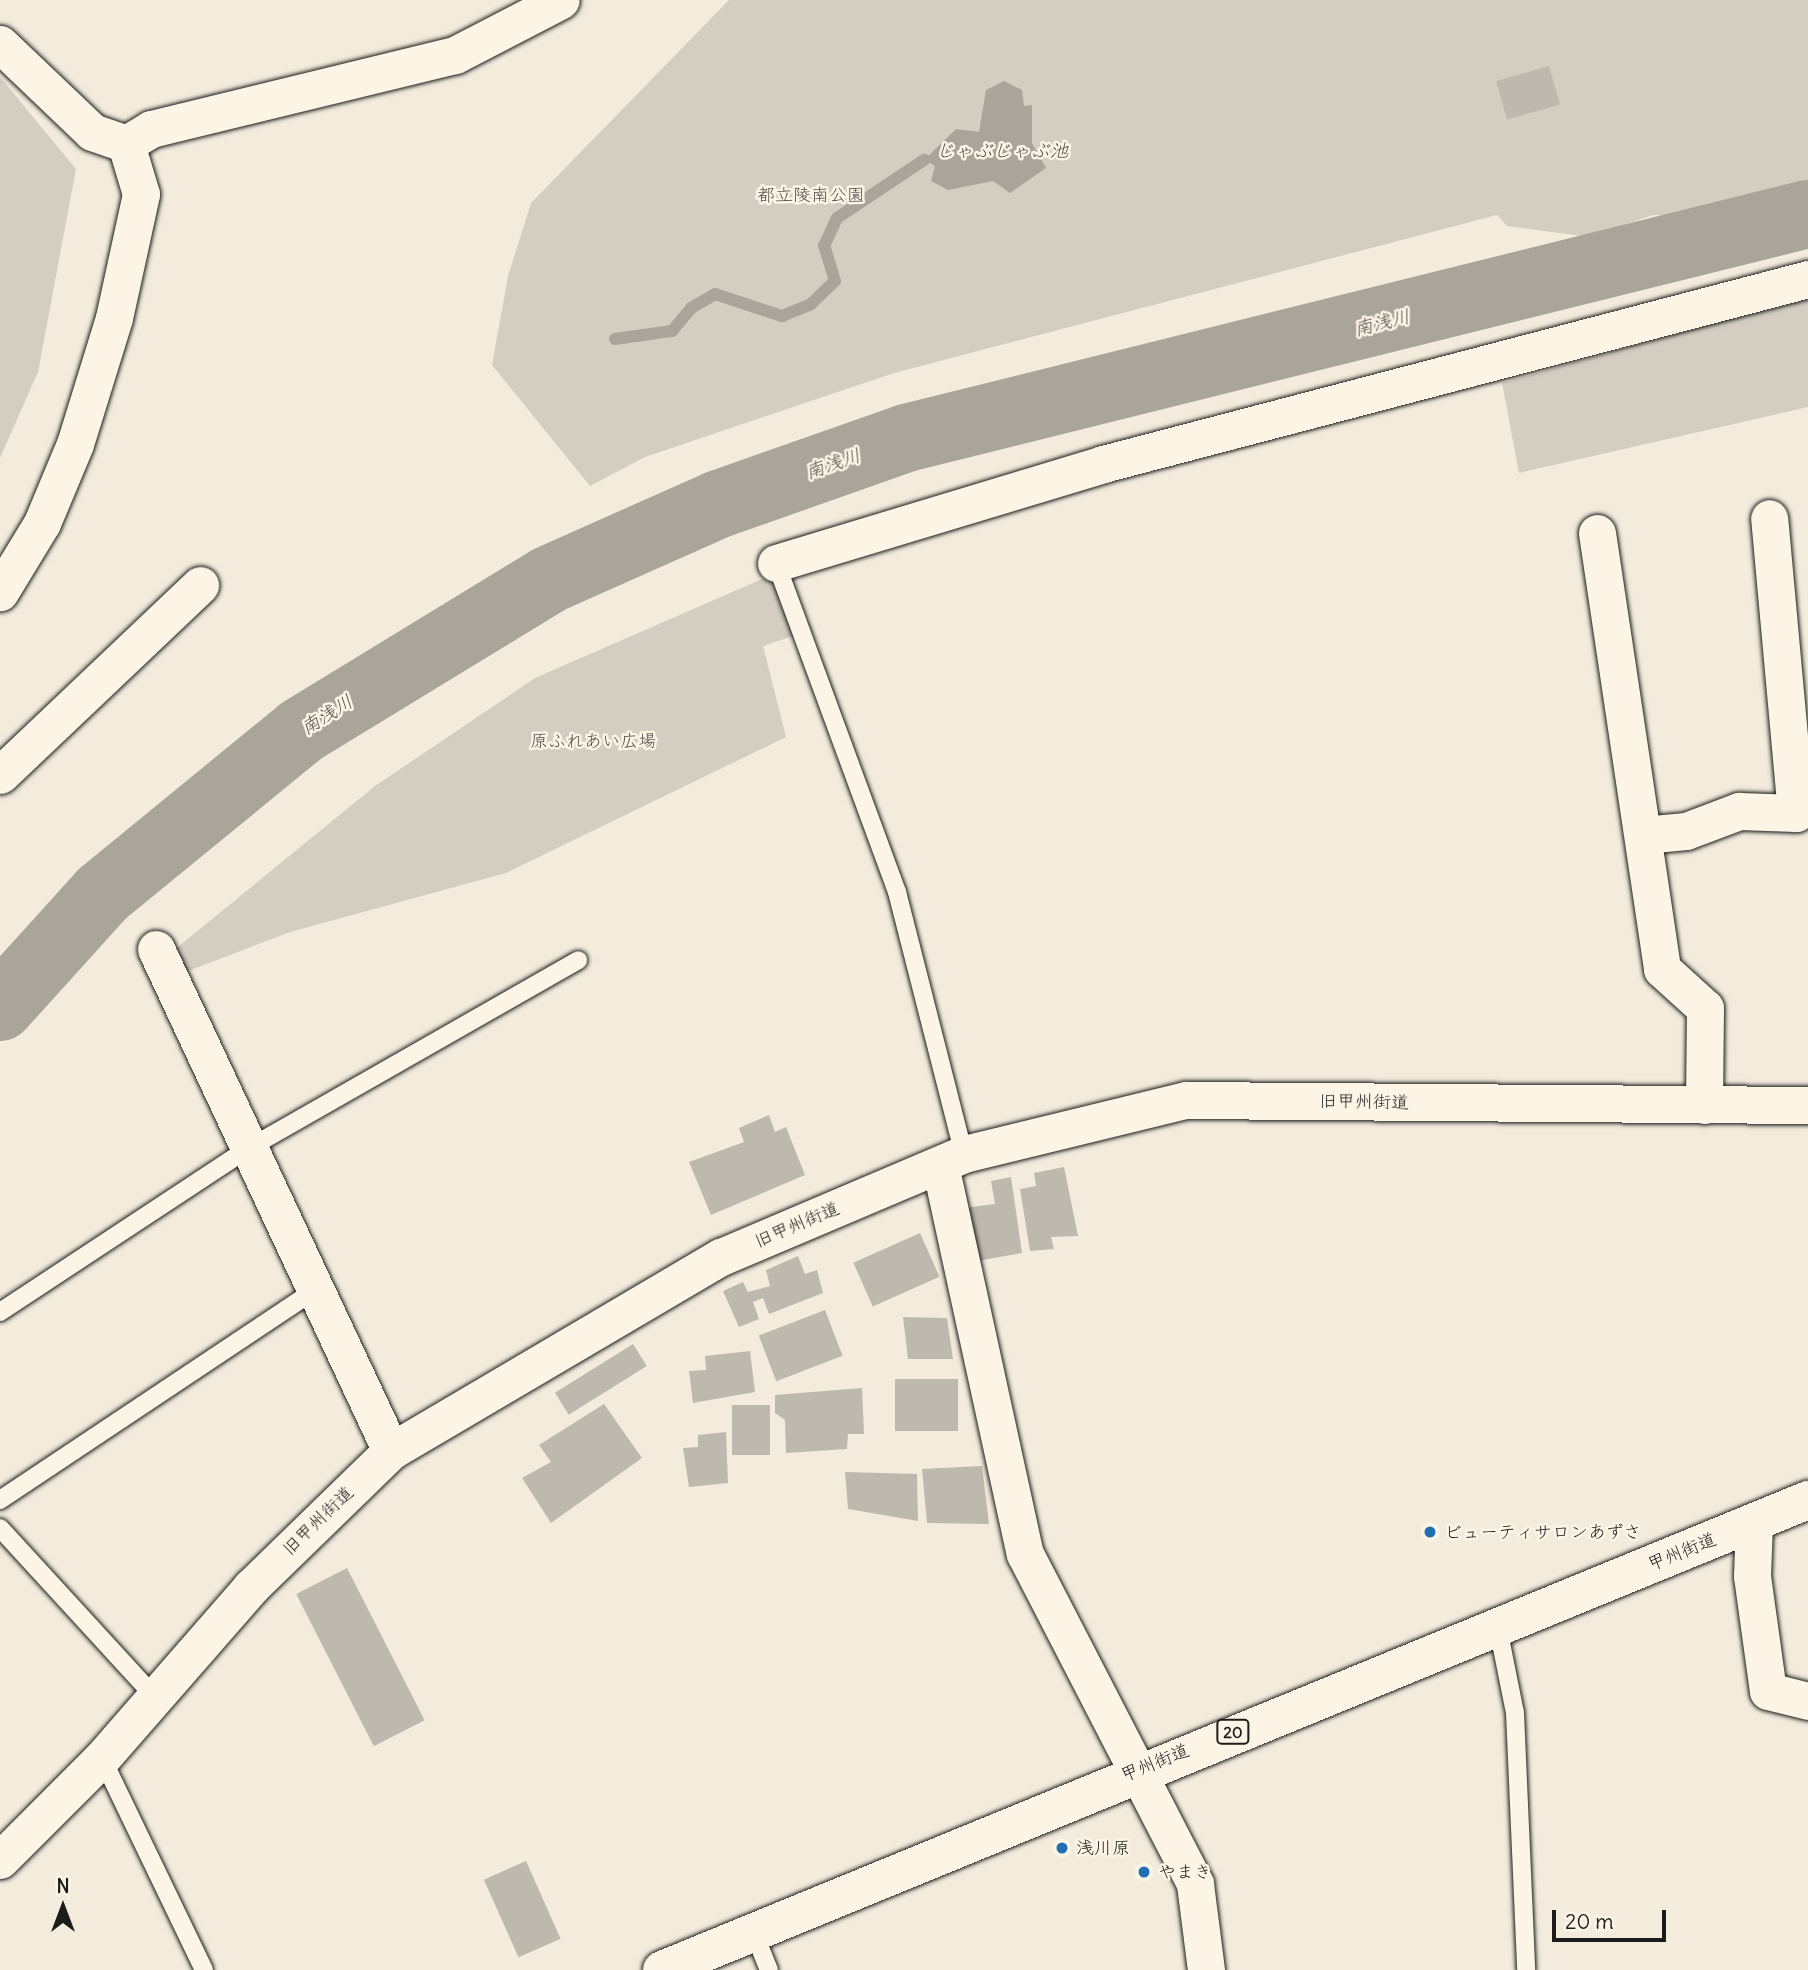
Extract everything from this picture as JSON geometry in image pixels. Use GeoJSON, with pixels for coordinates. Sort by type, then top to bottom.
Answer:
{"type":"FeatureCollection","features":[{"type":"Feature","properties":{"kind":"highway","name":"甲州街道"},"geometry":{"type":"LineString","coordinates":[[662,1970],[1141,1769],[1498,1628],[1808,1500]]}},
{"type":"Feature","properties":{"kind":"street"},"geometry":{"type":"LineString","coordinates":[[126,144],[151,129],[455,55],[561,0]]}},
{"type":"Feature","properties":{"kind":"street"},"geometry":{"type":"LineString","coordinates":[[0,44],[92,132],[126,144]]}},
{"type":"Feature","properties":{"kind":"street"},"geometry":{"type":"LineString","coordinates":[[0,592],[57,492],[111,330],[141,194],[126,144]]}},
{"type":"Feature","properties":{"kind":"street"},"geometry":{"type":"LineString","coordinates":[[776,563],[1103,464],[1808,279]]}},
{"type":"Feature","properties":{"kind":"street"},"geometry":{"type":"LineString","coordinates":[[1643,835],[1686,831],[1739,811],[1796,813],[1769,518]]}},
{"type":"Feature","properties":{"kind":"street"},"geometry":{"type":"LineString","coordinates":[[1597,533],[1662,970],[1705,1008],[1704,1105]]}},
{"type":"Feature","properties":{"kind":"street"},"geometry":{"type":"LineString","coordinates":[[0,775],[200,585]]}},
{"type":"Feature","properties":{"kind":"street"},"geometry":{"type":"LineString","coordinates":[[156,949],[391,1451]]}},
{"type":"Feature","properties":{"kind":"street","name":"旧甲州街道"},"geometry":{"type":"LineString","coordinates":[[0,1860],[103,1758],[153,1695],[251,1587],[391,1451],[721,1257],[952,1159],[1186,1100],[1808,1105]]}},
{"type":"Feature","properties":{"kind":"street"},"geometry":{"type":"LineString","coordinates":[[952,1159],[1025,1554],[1141,1769],[1195,1884],[1206,1970]]}},
{"type":"Feature","properties":{"kind":"street"},"geometry":{"type":"LineString","coordinates":[[1754,1522],[1752,1576],[1768,1691],[1808,1701]]}},
{"type":"Feature","properties":{"kind":"lane"},"geometry":{"type":"LineString","coordinates":[[776,563],[897,892],[952,1159]]}},
{"type":"Feature","properties":{"kind":"lane"},"geometry":{"type":"LineString","coordinates":[[0,1312],[249,1148],[578,960]]}},
{"type":"Feature","properties":{"kind":"lane"},"geometry":{"type":"LineString","coordinates":[[0,1500],[316,1289]]}},
{"type":"Feature","properties":{"kind":"lane"},"geometry":{"type":"LineString","coordinates":[[0,1528],[153,1695]]}},
{"type":"Feature","properties":{"kind":"lane"},"geometry":{"type":"LineString","coordinates":[[1498,1628],[1515,1713],[1526,1970]]}},
{"type":"Feature","properties":{"kind":"lane"},"geometry":{"type":"LineString","coordinates":[[103,1758],[204,1970]]}},
{"type":"Feature","properties":{"kind":"lane"},"geometry":{"type":"LineString","coordinates":[[754,1933],[769,1970]]}},
{"type":"Feature","properties":{"kind":"green space","name":"都立陵南公園"},"geometry":{"type":"Polygon","coordinates":[[[729,0],[1808,0],[1808,195],[1721,218],[1653,215],[1589,237],[1507,226],[1497,215],[894,373],[645,457],[590,486],[492,365],[508,276],[531,203],[729,0]]]}},
{"type":"Feature","properties":{"kind":"green space"},"geometry":{"type":"Polygon","coordinates":[[[0,77],[76,169],[38,372],[0,458],[0,77]]]}},
{"type":"Feature","properties":{"kind":"green space"},"geometry":{"type":"Polygon","coordinates":[[[1808,297],[1808,407],[1519,473],[1502,383],[1808,297]]]}},
{"type":"Feature","properties":{"kind":"green space","name":"原ふれあい広場"},"geometry":{"type":"Polygon","coordinates":[[[762,579],[774,583],[793,636],[763,646],[786,737],[506,873],[290,932],[183,973],[173,951],[375,786],[535,678],[762,579]]]}},
{"type":"Feature","properties":{"kind":"water","name":"じゃぶじゃぶ池"},"geometry":{"type":"Polygon","coordinates":[[[1004,81],[1022,90],[1024,106],[1032,105],[1032,143],[1046,168],[1010,193],[993,181],[948,190],[931,181],[935,166],[924,160],[956,129],[979,132],[986,90],[1004,81]]]}},
{"type":"Feature","properties":{"kind":"building"},"geometry":{"type":"Polygon","coordinates":[[[1549,66],[1560,104],[1507,120],[1496,81],[1549,66]]]}},
{"type":"Feature","properties":{"kind":"building"},"geometry":{"type":"Polygon","coordinates":[[[769,1115],[775,1132],[786,1127],[805,1175],[711,1215],[689,1162],[744,1142],[739,1128],[769,1115]]]}},
{"type":"Feature","properties":{"kind":"building"},"geometry":{"type":"Polygon","coordinates":[[[1064,1167],[1078,1236],[1051,1237],[1054,1249],[1030,1251],[1020,1189],[1036,1186],[1034,1173],[1064,1167]]]}},
{"type":"Feature","properties":{"kind":"building"},"geometry":{"type":"Polygon","coordinates":[[[1011,1177],[1022,1253],[971,1262],[963,1208],[995,1204],[991,1181],[1011,1177]]]}},
{"type":"Feature","properties":{"kind":"building"},"geometry":{"type":"Polygon","coordinates":[[[920,1233],[940,1277],[873,1307],[853,1263],[920,1233]]]}},
{"type":"Feature","properties":{"kind":"building"},"geometry":{"type":"Polygon","coordinates":[[[798,1256],[805,1274],[817,1270],[823,1293],[769,1314],[763,1298],[753,1302],[759,1319],[739,1327],[723,1291],[743,1282],[748,1292],[770,1286],[766,1270],[798,1256]]]}},
{"type":"Feature","properties":{"kind":"building"},"geometry":{"type":"Polygon","coordinates":[[[825,1310],[843,1356],[776,1381],[759,1335],[825,1310]]]}},
{"type":"Feature","properties":{"kind":"building"},"geometry":{"type":"Polygon","coordinates":[[[903,1317],[947,1318],[953,1359],[908,1359],[903,1317]]]}},
{"type":"Feature","properties":{"kind":"building"},"geometry":{"type":"Polygon","coordinates":[[[633,1344],[647,1366],[569,1415],[555,1393],[633,1344]]]}},
{"type":"Feature","properties":{"kind":"building"},"geometry":{"type":"Polygon","coordinates":[[[750,1351],[755,1392],[693,1403],[689,1371],[706,1370],[705,1356],[750,1351]]]}},
{"type":"Feature","properties":{"kind":"building"},"geometry":{"type":"Polygon","coordinates":[[[895,1379],[958,1379],[958,1431],[895,1431],[895,1379]]]}},
{"type":"Feature","properties":{"kind":"building"},"geometry":{"type":"Polygon","coordinates":[[[862,1388],[864,1434],[848,1434],[847,1449],[786,1453],[785,1420],[775,1413],[775,1395],[862,1388]]]}},
{"type":"Feature","properties":{"kind":"building"},"geometry":{"type":"Polygon","coordinates":[[[604,1404],[642,1458],[551,1523],[522,1478],[551,1462],[539,1445],[604,1404]]]}},
{"type":"Feature","properties":{"kind":"building"},"geometry":{"type":"Polygon","coordinates":[[[732,1405],[770,1405],[770,1455],[732,1455],[732,1405]]]}},
{"type":"Feature","properties":{"kind":"building"},"geometry":{"type":"Polygon","coordinates":[[[726,1432],[728,1483],[689,1487],[683,1448],[698,1447],[698,1435],[726,1432]]]}},
{"type":"Feature","properties":{"kind":"building"},"geometry":{"type":"Polygon","coordinates":[[[982,1466],[989,1524],[927,1523],[922,1469],[982,1466]]]}},
{"type":"Feature","properties":{"kind":"building"},"geometry":{"type":"Polygon","coordinates":[[[845,1472],[917,1474],[918,1521],[848,1509],[845,1472]]]}},
{"type":"Feature","properties":{"kind":"building"},"geometry":{"type":"Polygon","coordinates":[[[347,1568],[425,1720],[374,1746],[296,1594],[347,1568]]]}},
{"type":"Feature","properties":{"kind":"building"},"geometry":{"type":"Polygon","coordinates":[[[526,1861],[561,1939],[519,1957],[484,1880],[526,1861]]]}},
{"type":"Feature","properties":{"kind":"waterway"},"geometry":{"type":"LineString","coordinates":[[615,339],[672,331],[691,308],[715,294],[782,316],[811,304],[835,281],[824,246],[837,218],[924,160]]}},
{"type":"Feature","properties":{"kind":"waterway","name":"南浅川"},"geometry":{"type":"LineString","coordinates":[[0,1007],[102,894],[301,731],[548,580],[719,504],[906,438],[1808,214]]}},
{"type":"Feature","properties":{"kind":"place","name":"ビューティサロンあずさ"},"geometry":{"type":"Point","coordinates":[1430,1532]}},
{"type":"Feature","properties":{"kind":"place","name":"浅川原"},"geometry":{"type":"Point","coordinates":[1062,1848]}},
{"type":"Feature","properties":{"kind":"place","name":"やまき"},"geometry":{"type":"Point","coordinates":[1144,1872]}}]}
